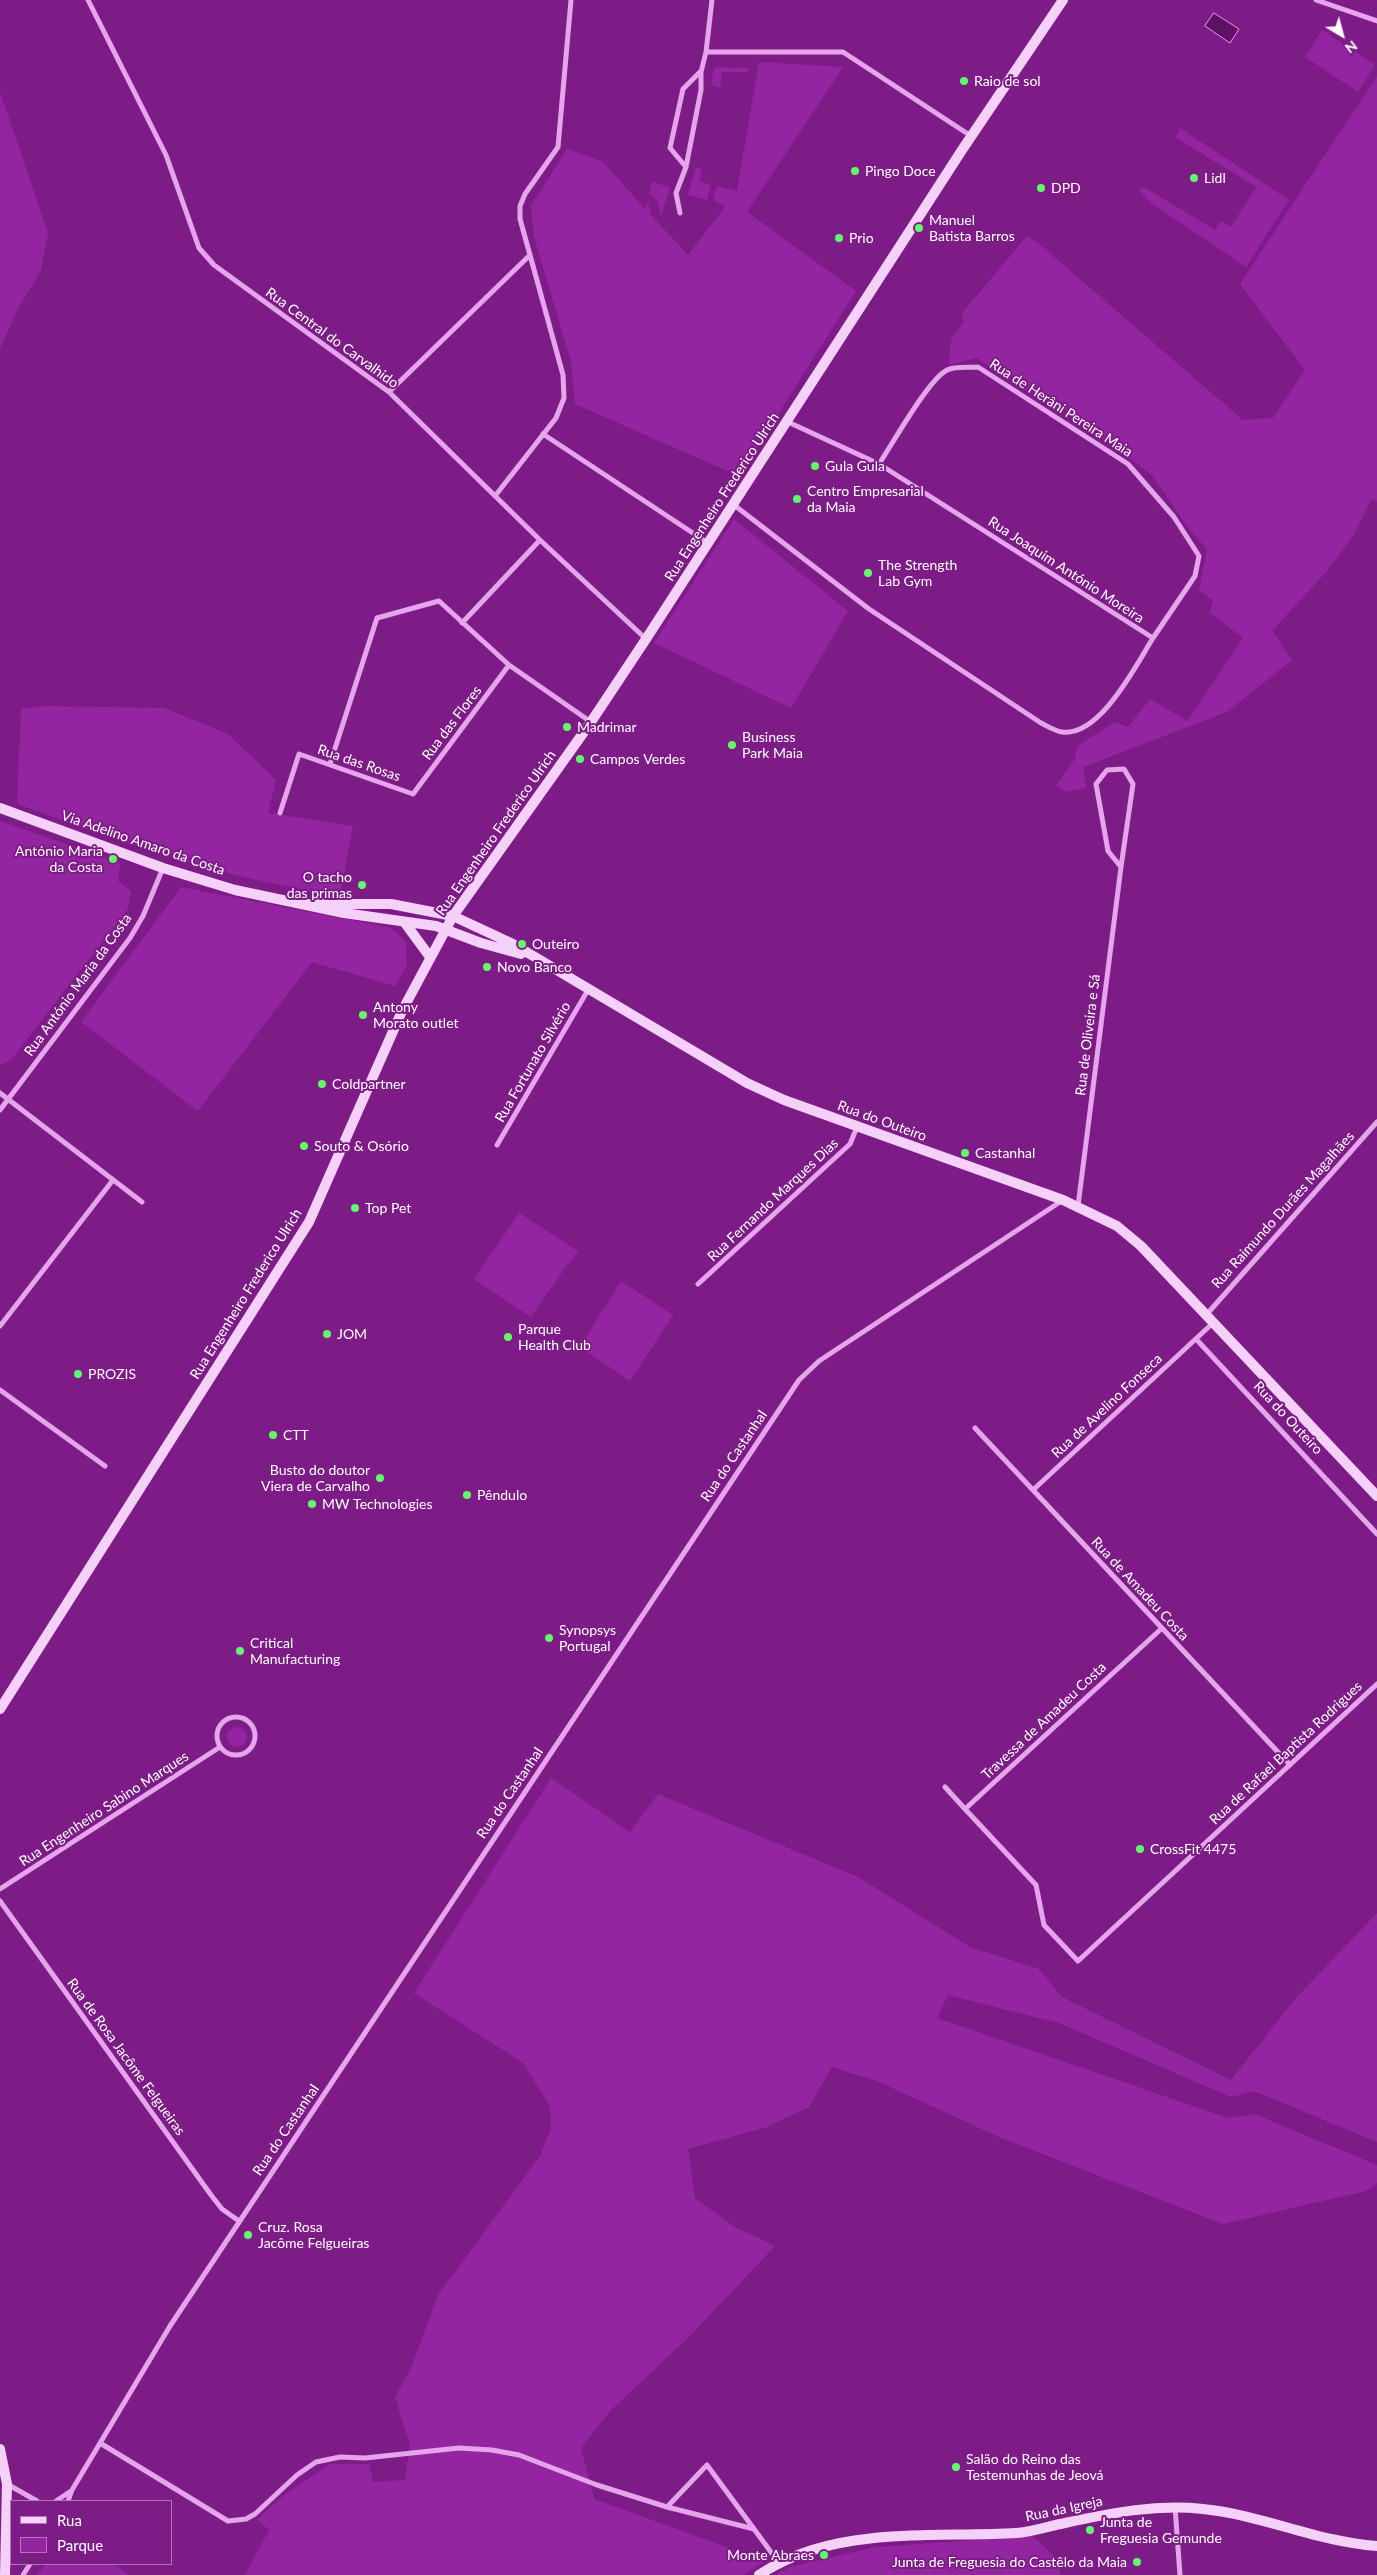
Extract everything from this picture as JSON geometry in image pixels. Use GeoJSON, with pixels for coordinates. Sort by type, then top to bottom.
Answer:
{"type":"FeatureCollection","features":[{"type":"Feature","properties":{"kind":"main road","name":"Rua Engenheiro Frederico Ulrich"},"geometry":{"type":"LineString","coordinates":[[0,1709],[304,1229],[402,1011],[453,916],[591,722],[1063,0]]}},
{"type":"Feature","properties":{"kind":"main road","name":"Via Adelino Amaro da Costa"},"geometry":{"type":"LineString","coordinates":[[0,808],[163,868],[235,890],[344,913],[436,926],[445,930]]}},
{"type":"Feature","properties":{"kind":"main road","name":"Via Adelino Amaro da Costa"},"geometry":{"type":"LineString","coordinates":[[308,904],[391,904],[453,916]]}},
{"type":"Feature","properties":{"kind":"main road","name":"Rua do Outeiro"},"geometry":{"type":"LineString","coordinates":[[453,916],[513,944],[529,956],[748,1083],[784,1100],[1063,1200],[1117,1226],[1210,1318],[1377,1496]]}},
{"type":"Feature","properties":{"kind":"main road"},"geometry":{"type":"LineString","coordinates":[[405,923],[430,957]]}},
{"type":"Feature","properties":{"kind":"main road","name":"Rua do Outeiro"},"geometry":{"type":"LineString","coordinates":[[445,930],[529,956]]}},
{"type":"Feature","properties":{"kind":"main road"},"geometry":{"type":"LineString","coordinates":[[0,2449],[7,2484],[9,2513],[5,2575]]}},
{"type":"Feature","properties":{"kind":"main road","name":"Rua da Igreja"},"geometry":{"type":"LineString","coordinates":[[759,2575],[779,2563],[813,2548],[864,2540],[976,2533],[1018,2533],[1134,2508],[1175,2507],[1205,2509],[1250,2518],[1318,2537],[1377,2546]]}},
{"type":"Feature","properties":{"kind":"street","name":"Rua Central do Carvalhido"},"geometry":{"type":"LineString","coordinates":[[88,0],[166,155],[199,248],[214,265],[389,392],[540,540],[646,639]]}},
{"type":"Feature","properties":{"kind":"street"},"geometry":{"type":"LineString","coordinates":[[496,496],[556,418],[564,398],[563,375],[520,219],[520,206],[525,194],[558,147],[571,0]]}},
{"type":"Feature","properties":{"kind":"street"},"geometry":{"type":"LineString","coordinates":[[680,213],[676,193],[686,167],[701,90],[701,72],[706,52],[712,0]]}},
{"type":"Feature","properties":{"kind":"street"},"geometry":{"type":"LineString","coordinates":[[1316,0],[1377,21]]}},
{"type":"Feature","properties":{"kind":"street"},"geometry":{"type":"LineString","coordinates":[[706,52],[843,52],[972,137]]}},
{"type":"Feature","properties":{"kind":"street"},"geometry":{"type":"LineString","coordinates":[[686,167],[670,148],[684,89],[701,72]]}},
{"type":"Feature","properties":{"kind":"street"},"geometry":{"type":"LineString","coordinates":[[389,392],[530,255]]}},
{"type":"Feature","properties":{"kind":"street","name":"Rua de Herâni Pereira Maia"},"geometry":{"type":"LineString","coordinates":[[879,464],[929,388],[946,371],[957,368],[978,367],[1128,464],[1174,517],[1199,556],[1195,576],[1152,638]]}},
{"type":"Feature","properties":{"kind":"street","name":"Rua Joaquim António Moreira"},"geometry":{"type":"LineString","coordinates":[[734,505],[869,609],[1041,723],[1063,732],[1079,729],[1098,717],[1116,696],[1152,638],[879,464],[788,422]]}},
{"type":"Feature","properties":{"kind":"street"},"geometry":{"type":"LineString","coordinates":[[543,434],[708,543]]}},
{"type":"Feature","properties":{"kind":"street"},"geometry":{"type":"LineString","coordinates":[[462,622],[540,540]]}},
{"type":"Feature","properties":{"kind":"street"},"geometry":{"type":"LineString","coordinates":[[330,764],[377,618],[439,601],[509,665],[591,722]]}},
{"type":"Feature","properties":{"kind":"street","name":"Rua das Flores"},"geometry":{"type":"LineString","coordinates":[[413,794],[509,665]]}},
{"type":"Feature","properties":{"kind":"street","name":"Rua das Rosas"},"geometry":{"type":"LineString","coordinates":[[280,813],[299,754],[413,794]]}},
{"type":"Feature","properties":{"kind":"street","name":"Rua de Oliveira e Sá"},"geometry":{"type":"LineString","coordinates":[[1078,1206],[1133,784],[1124,769],[1107,770],[1096,784],[1108,851],[1121,867]]}},
{"type":"Feature","properties":{"kind":"street","name":"Rua António Maria da Costa"},"geometry":{"type":"LineString","coordinates":[[0,1110],[130,938],[143,916],[163,868]]}},
{"type":"Feature","properties":{"kind":"street","name":"Rua Fortunato Silvério"},"geometry":{"type":"LineString","coordinates":[[497,1145],[588,990]]}},
{"type":"Feature","properties":{"kind":"street"},"geometry":{"type":"LineString","coordinates":[[0,1093],[142,1202]]}},
{"type":"Feature","properties":{"kind":"street","name":"Rua Raimundo Durães Magalhães"},"geometry":{"type":"LineString","coordinates":[[1210,1318],[1377,1122]]}},
{"type":"Feature","properties":{"kind":"street","name":"Rua Fernando Marques Dias"},"geometry":{"type":"LineString","coordinates":[[698,1284],[850,1144],[857,1127]]}},
{"type":"Feature","properties":{"kind":"street"},"geometry":{"type":"LineString","coordinates":[[0,1326],[112,1180]]}},
{"type":"Feature","properties":{"kind":"street","name":"Rua do Castanhal"},"geometry":{"type":"LineString","coordinates":[[68,2500],[72,2490],[170,2326],[799,1380],[818,1361],[1063,1200]]}},
{"type":"Feature","properties":{"kind":"street"},"geometry":{"type":"LineString","coordinates":[[1196,1339],[1210,1318]]}},
{"type":"Feature","properties":{"kind":"street","name":"Rua de Avelino Fonseca"},"geometry":{"type":"LineString","coordinates":[[1033,1490],[1196,1339]]}},
{"type":"Feature","properties":{"kind":"street","name":"Rua do Outeiro"},"geometry":{"type":"LineString","coordinates":[[1196,1339],[1377,1534]]}},
{"type":"Feature","properties":{"kind":"street"},"geometry":{"type":"LineString","coordinates":[[0,1390],[104,1466]]}},
{"type":"Feature","properties":{"kind":"street","name":"Rua de Amadeu Costa"},"geometry":{"type":"LineString","coordinates":[[975,1428],[1290,1765]]}},
{"type":"Feature","properties":{"kind":"street","name":"Travessa de Amadeu Costa"},"geometry":{"type":"LineString","coordinates":[[965,1809],[1161,1629]]}},
{"type":"Feature","properties":{"kind":"street","name":"Rua de Rafael Baptista Rodrigues"},"geometry":{"type":"LineString","coordinates":[[965,1809],[1036,1885],[1044,1926],[1078,1961],[1377,1684]]}},
{"type":"Feature","properties":{"kind":"street"},"geometry":{"type":"LineString","coordinates":[[238,1717],[245,1719],[254,1728],[256,1734],[253,1746],[243,1755],[230,1755],[220,1747],[217,1735],[222,1723],[226,1719],[238,1717]]}},
{"type":"Feature","properties":{"kind":"street","name":"Rua Engenheiro Sabino Marques"},"geometry":{"type":"LineString","coordinates":[[0,1889],[220,1747]]}},
{"type":"Feature","properties":{"kind":"street"},"geometry":{"type":"LineString","coordinates":[[945,1787],[965,1809]]}},
{"type":"Feature","properties":{"kind":"street","name":"Rua de Rosa Jacôme Felgueiras"},"geometry":{"type":"LineString","coordinates":[[0,1901],[222,2210],[239,2221]]}},
{"type":"Feature","properties":{"kind":"street"},"geometry":{"type":"LineString","coordinates":[[100,2443],[228,2521],[246,2519],[256,2514],[297,2475],[316,2462],[340,2457],[365,2458],[458,2448],[492,2450],[519,2455],[574,2477],[667,2507],[754,2529]]}},
{"type":"Feature","properties":{"kind":"street"},"geometry":{"type":"LineString","coordinates":[[667,2507],[707,2465],[779,2563]]}},
{"type":"Feature","properties":{"kind":"street"},"geometry":{"type":"LineString","coordinates":[[7,2484],[35,2500]]}},
{"type":"Feature","properties":{"kind":"street","name":"Rua do Castanhal"},"geometry":{"type":"LineString","coordinates":[[57,2500],[72,2490]]}},
{"type":"Feature","properties":{"kind":"street"},"geometry":{"type":"LineString","coordinates":[[1175,2507],[1180,2575]]}},
{"type":"Feature","properties":{"kind":"green space"},"geometry":{"type":"Polygon","coordinates":[[[1322,30],[1375,65],[1358,92],[1305,57],[1322,30]]]}},
{"type":"Feature","properties":{"kind":"green space"},"geometry":{"type":"Polygon","coordinates":[[[759,62],[843,67],[747,212],[856,291],[739,476],[575,404],[571,361],[534,237],[531,206],[567,149],[603,162],[645,209],[648,202],[651,215],[688,255],[725,207],[713,199],[717,186],[737,191],[759,62]]]}},
{"type":"Feature","properties":{"kind":"green space"},"geometry":{"type":"Polygon","coordinates":[[[714,68],[750,68],[747,72],[722,72],[720,88],[711,85],[714,68]]]}},
{"type":"Feature","properties":{"kind":"green space"},"geometry":{"type":"Polygon","coordinates":[[[1377,76],[1377,501],[1371,500],[1353,536],[1326,572],[1272,631],[1292,660],[1227,712],[1083,767],[1086,788],[1066,792],[1056,785],[1075,759],[1077,746],[1115,722],[1128,727],[1150,699],[1187,721],[1243,638],[1210,613],[1213,600],[1199,590],[1207,549],[1189,529],[1152,475],[1057,403],[1023,390],[977,358],[949,365],[950,347],[953,337],[955,332],[964,323],[962,313],[1027,236],[1039,244],[1243,420],[1273,418],[1305,370],[1240,284],[1377,76]]]}},
{"type":"Feature","properties":{"kind":"green space"},"geometry":{"type":"Polygon","coordinates":[[[0,92],[48,233],[41,270],[18,309],[0,348],[0,92]]]}},
{"type":"Feature","properties":{"kind":"green space"},"geometry":{"type":"Polygon","coordinates":[[[1180,128],[1289,200],[1246,267],[1152,204],[1139,190],[1144,187],[1215,230],[1221,221],[1231,227],[1256,187],[1175,137],[1180,128]]]}},
{"type":"Feature","properties":{"kind":"green space"},"geometry":{"type":"Polygon","coordinates":[[[696,167],[702,169],[699,181],[711,185],[707,200],[688,195],[696,167]]]}},
{"type":"Feature","properties":{"kind":"green space"},"geometry":{"type":"Polygon","coordinates":[[[652,182],[670,187],[661,216],[657,200],[649,194],[652,182]]]}},
{"type":"Feature","properties":{"kind":"green space"},"geometry":{"type":"Polygon","coordinates":[[[734,519],[848,611],[791,708],[654,643],[734,519]]]}},
{"type":"Feature","properties":{"kind":"green space"},"geometry":{"type":"Polygon","coordinates":[[[46,706],[164,708],[228,734],[276,780],[268,813],[353,826],[340,895],[298,889],[217,870],[136,845],[17,804],[21,709],[46,706]]]}},
{"type":"Feature","properties":{"kind":"green space"},"geometry":{"type":"Polygon","coordinates":[[[0,821],[120,863],[118,881],[131,891],[128,909],[11,1060],[0,1065],[0,821]]]}},
{"type":"Feature","properties":{"kind":"green space"},"geometry":{"type":"Polygon","coordinates":[[[181,887],[391,928],[406,942],[407,965],[395,986],[312,962],[198,1111],[81,1022],[181,887]]]}},
{"type":"Feature","properties":{"kind":"green space"},"geometry":{"type":"Polygon","coordinates":[[[519,1213],[578,1251],[569,1265],[565,1263],[567,1265],[531,1317],[474,1279],[519,1213]]]}},
{"type":"Feature","properties":{"kind":"green space"},"geometry":{"type":"Polygon","coordinates":[[[621,1281],[673,1315],[630,1381],[580,1347],[621,1281]]]}},
{"type":"Feature","properties":{"kind":"green space"},"geometry":{"type":"Polygon","coordinates":[[[237,1727],[244,1730],[247,1737],[244,1744],[237,1747],[230,1744],[227,1737],[230,1730],[237,1727]]]}},
{"type":"Feature","properties":{"kind":"green space"},"geometry":{"type":"Polygon","coordinates":[[[551,1778],[630,1832],[658,1794],[858,1877],[970,1947],[1039,1969],[1062,1997],[1231,2080],[1295,1999],[1377,1913],[1377,2142],[1254,2091],[1231,2097],[1059,2023],[948,1995],[937,2018],[1228,2118],[1254,2114],[1377,2165],[1377,2183],[1366,2191],[1223,2224],[999,2137],[877,2081],[832,2067],[809,2107],[767,2127],[688,2149],[695,2198],[735,2227],[775,2246],[690,2336],[610,2411],[581,2448],[594,2499],[765,2561],[743,2575],[245,2575],[269,2530],[257,2520],[284,2495],[330,2464],[369,2464],[373,2482],[405,2480],[410,2445],[395,2397],[411,2368],[438,2295],[540,2156],[551,2128],[550,2106],[523,2063],[414,1993],[551,1778]]]}},
{"type":"Feature","properties":{"kind":"green space"},"geometry":{"type":"Polygon","coordinates":[[[1033,2536],[1060,2562],[1060,2575],[776,2575],[789,2567],[876,2547],[1033,2536]]]}},
{"type":"Feature","properties":{"kind":"green space"},"geometry":{"type":"Polygon","coordinates":[[[45,2565],[114,2565],[130,2575],[37,2575],[45,2565]]]}},
{"type":"Feature","properties":{"kind":"shaded area"},"geometry":{"type":"Polygon","coordinates":[[[1214,13],[1239,29],[1230,43],[1205,26],[1214,13]]]}},
{"type":"Feature","properties":{"kind":"place","name":"Raio de sol"},"geometry":{"type":"Point","coordinates":[964,81]}},
{"type":"Feature","properties":{"kind":"place","name":"Pingo Doce"},"geometry":{"type":"Point","coordinates":[855,171]}},
{"type":"Feature","properties":{"kind":"place","name":"Lidl"},"geometry":{"type":"Point","coordinates":[1194,178]}},
{"type":"Feature","properties":{"kind":"place","name":"DPD"},"geometry":{"type":"Point","coordinates":[1041,188]}},
{"type":"Feature","properties":{"kind":"place","name":"Manuel Batista Barros"},"geometry":{"type":"Point","coordinates":[919,228]}},
{"type":"Feature","properties":{"kind":"place","name":"Prio"},"geometry":{"type":"Point","coordinates":[839,238]}},
{"type":"Feature","properties":{"kind":"place","name":"Gula Gula"},"geometry":{"type":"Point","coordinates":[815,466]}},
{"type":"Feature","properties":{"kind":"place","name":"Centro Empresarial da Maia"},"geometry":{"type":"Point","coordinates":[797,499]}},
{"type":"Feature","properties":{"kind":"place","name":"The Strength Lab Gym"},"geometry":{"type":"Point","coordinates":[868,573]}},
{"type":"Feature","properties":{"kind":"place","name":"Madrimar"},"geometry":{"type":"Point","coordinates":[567,727]}},
{"type":"Feature","properties":{"kind":"place","name":"Business Park Maia"},"geometry":{"type":"Point","coordinates":[732,745]}},
{"type":"Feature","properties":{"kind":"place","name":"Campos Verdes"},"geometry":{"type":"Point","coordinates":[580,759]}},
{"type":"Feature","properties":{"kind":"place","name":"António Maria da Costa"},"geometry":{"type":"Point","coordinates":[113,859]}},
{"type":"Feature","properties":{"kind":"place","name":"O tacho das primas"},"geometry":{"type":"Point","coordinates":[362,885]}},
{"type":"Feature","properties":{"kind":"place","name":"Outeiro"},"geometry":{"type":"Point","coordinates":[522,944]}},
{"type":"Feature","properties":{"kind":"place","name":"Novo Banco"},"geometry":{"type":"Point","coordinates":[487,967]}},
{"type":"Feature","properties":{"kind":"place","name":"Antony Morato outlet"},"geometry":{"type":"Point","coordinates":[363,1015]}},
{"type":"Feature","properties":{"kind":"place","name":"Coldpartner"},"geometry":{"type":"Point","coordinates":[322,1084]}},
{"type":"Feature","properties":{"kind":"place","name":"Souto & Osório"},"geometry":{"type":"Point","coordinates":[304,1146]}},
{"type":"Feature","properties":{"kind":"place","name":"Castanhal"},"geometry":{"type":"Point","coordinates":[965,1153]}},
{"type":"Feature","properties":{"kind":"place","name":"Top Pet"},"geometry":{"type":"Point","coordinates":[355,1208]}},
{"type":"Feature","properties":{"kind":"place","name":"JOM"},"geometry":{"type":"Point","coordinates":[327,1334]}},
{"type":"Feature","properties":{"kind":"place","name":"Parque Health Club"},"geometry":{"type":"Point","coordinates":[508,1337]}},
{"type":"Feature","properties":{"kind":"place","name":"PROZIS"},"geometry":{"type":"Point","coordinates":[78,1374]}},
{"type":"Feature","properties":{"kind":"place","name":"CTT"},"geometry":{"type":"Point","coordinates":[273,1435]}},
{"type":"Feature","properties":{"kind":"place","name":"Busto do doutor Viera de Carvalho"},"geometry":{"type":"Point","coordinates":[380,1478]}},
{"type":"Feature","properties":{"kind":"place","name":"Pêndulo"},"geometry":{"type":"Point","coordinates":[467,1495]}},
{"type":"Feature","properties":{"kind":"place","name":"MW Technologies"},"geometry":{"type":"Point","coordinates":[312,1504]}},
{"type":"Feature","properties":{"kind":"place","name":"Synopsys Portugal"},"geometry":{"type":"Point","coordinates":[549,1638]}},
{"type":"Feature","properties":{"kind":"place","name":"Critical Manufacturing"},"geometry":{"type":"Point","coordinates":[240,1651]}},
{"type":"Feature","properties":{"kind":"place","name":"CrossFit 4475"},"geometry":{"type":"Point","coordinates":[1140,1849]}},
{"type":"Feature","properties":{"kind":"place","name":"Cruz. Rosa Jacôme Felgueiras"},"geometry":{"type":"Point","coordinates":[248,2235]}},
{"type":"Feature","properties":{"kind":"place","name":"Salão do Reino das Testemunhas de Jeová"},"geometry":{"type":"Point","coordinates":[956,2467]}},
{"type":"Feature","properties":{"kind":"place","name":"Junta de Freguesia Gemunde"},"geometry":{"type":"Point","coordinates":[1090,2530]}},
{"type":"Feature","properties":{"kind":"place","name":"Monte Abraes"},"geometry":{"type":"Point","coordinates":[824,2555]}},
{"type":"Feature","properties":{"kind":"place","name":"Junta de Freguesia do Castêlo da Maia"},"geometry":{"type":"Point","coordinates":[1137,2562]}}]}
